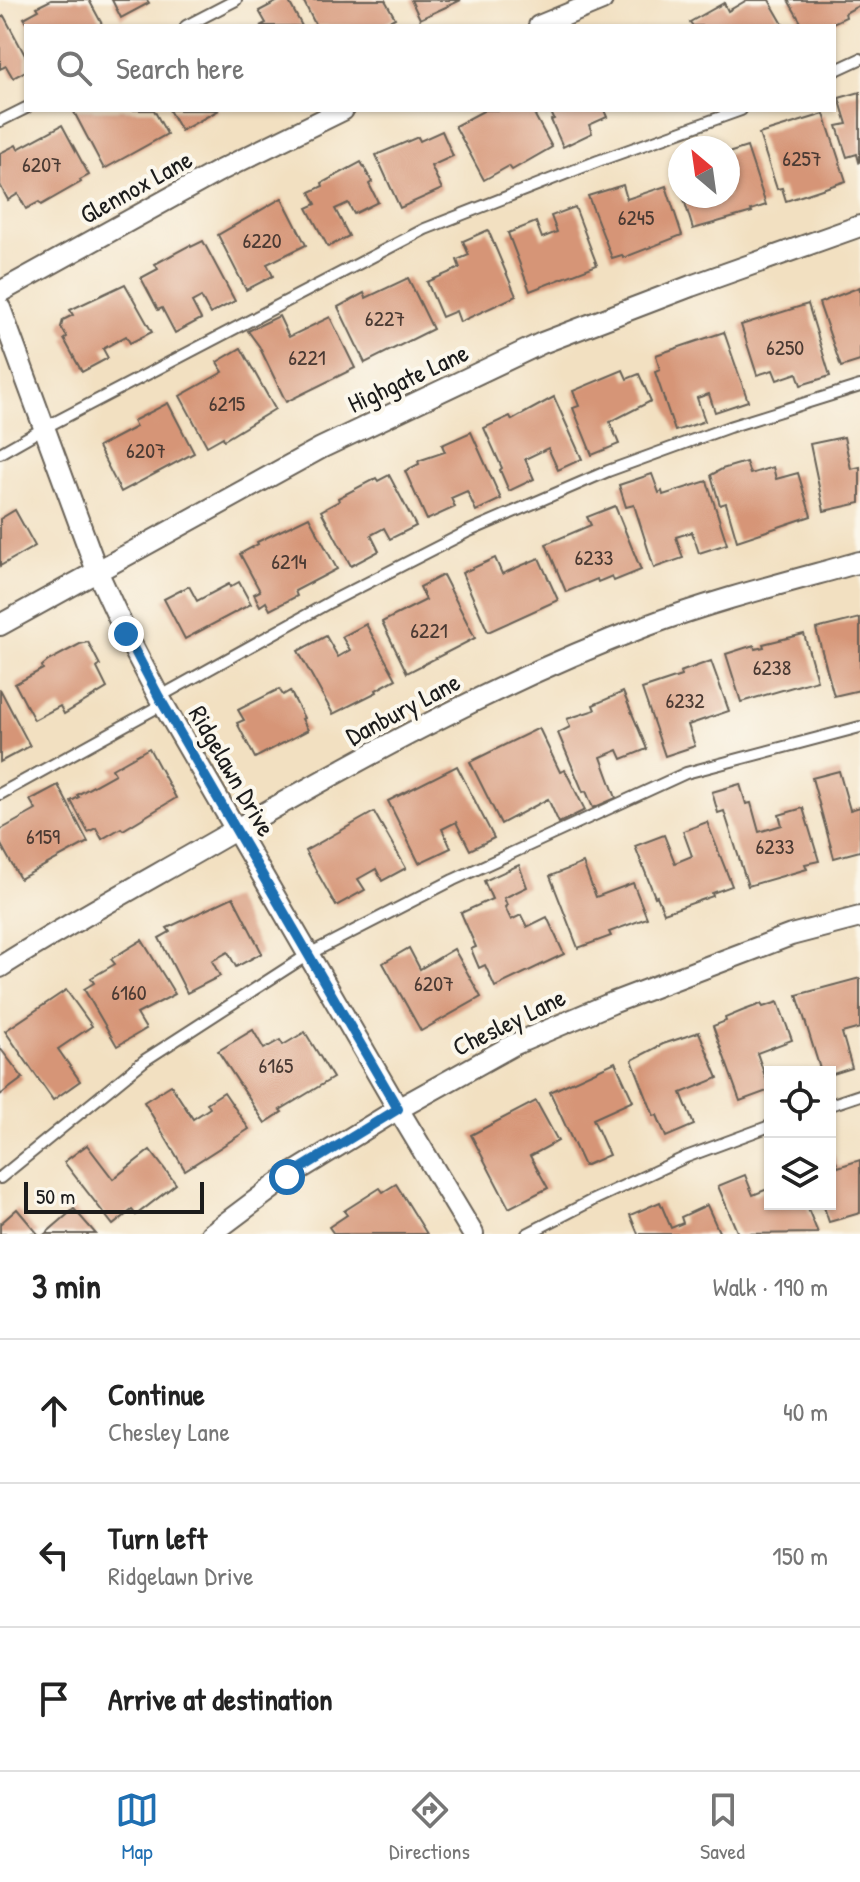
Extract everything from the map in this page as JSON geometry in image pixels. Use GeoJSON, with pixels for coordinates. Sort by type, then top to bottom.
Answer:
{"type":"FeatureCollection","features":[{"type":"Feature","properties":{"kind":"street"},"geometry":{"type":"LineString","coordinates":[[544,24],[602,0]]}},
{"type":"Feature","properties":{"kind":"street","name":"Glennox Lane"},"geometry":{"type":"LineString","coordinates":[[0,292],[217,172],[339,112]]}},
{"type":"Feature","properties":{"kind":"street","name":"Highgate Lane"},"geometry":{"type":"LineString","coordinates":[[0,625],[321,448],[542,343],[860,226]]}},
{"type":"Feature","properties":{"kind":"street","name":"Ridgelawn Drive"},"geometry":{"type":"LineString","coordinates":[[0,308],[97,571],[126,634],[161,701],[473,1234]]}},
{"type":"Feature","properties":{"kind":"street","name":"Danbury Lane"},"geometry":{"type":"LineString","coordinates":[[0,967],[56,931],[416,729],[549,666],[647,626],[755,591],[860,562]]}},
{"type":"Feature","properties":{"kind":"street","name":"Chesley Lane"},"geometry":{"type":"LineString","coordinates":[[211,1234],[287,1177],[398,1109],[513,1045],[791,935],[860,917]]}},
{"type":"Feature","properties":{"kind":"lane"},"geometry":{"type":"LineString","coordinates":[[190,24],[236,0]]}},
{"type":"Feature","properties":{"kind":"lane"},"geometry":{"type":"LineString","coordinates":[[836,70],[860,59]]}},
{"type":"Feature","properties":{"kind":"lane"},"geometry":{"type":"LineString","coordinates":[[0,121],[24,109]]}},
{"type":"Feature","properties":{"kind":"lane"},"geometry":{"type":"LineString","coordinates":[[0,453],[425,229],[598,161],[735,112]]}},
{"type":"Feature","properties":{"kind":"lane"},"geometry":{"type":"LineString","coordinates":[[0,794],[330,602],[467,532],[608,471],[729,427],[860,386]]}},
{"type":"Feature","properties":{"kind":"lane"},"geometry":{"type":"LineString","coordinates":[[0,1178],[145,1060],[309,954],[453,880],[686,773],[860,727]]}},
{"type":"Feature","properties":{"kind":"lane"},"geometry":{"type":"LineString","coordinates":[[836,1103],[860,1095]]}},
{"type":"Feature","properties":{"kind":"lane"},"geometry":{"type":"LineString","coordinates":[[527,1234],[686,1157],[764,1128]]}},
{"type":"Feature","properties":{"kind":"building"},"geometry":{"type":"Polygon","coordinates":[[[51,0],[89,0],[102,24],[28,24],[24,18],[39,10],[37,7],[51,0]]]}},
{"type":"Feature","properties":{"kind":"building"},"geometry":{"type":"Polygon","coordinates":[[[112,0],[147,0],[149,3],[121,18],[112,0]]]}},
{"type":"Feature","properties":{"kind":"building"},"geometry":{"type":"Polygon","coordinates":[[[280,0],[288,0],[301,24],[264,24],[259,11],[280,0]]]}},
{"type":"Feature","properties":{"kind":"building"},"geometry":{"type":"Polygon","coordinates":[[[303,0],[385,0],[395,18],[384,24],[315,24],[303,0]]]}},
{"type":"Feature","properties":{"kind":"building"},"geometry":{"type":"Polygon","coordinates":[[[411,0],[461,0],[420,19],[411,0]]]}},
{"type":"Feature","properties":{"kind":"building"},"geometry":{"type":"Polygon","coordinates":[[[747,0],[769,0],[783,24],[690,22],[724,3],[728,11],[747,0]]]}},
{"type":"Feature","properties":{"kind":"building"},"geometry":{"type":"Polygon","coordinates":[[[788,0],[860,0],[860,5],[845,13],[846,17],[830,24],[802,24],[788,0]]]}},
{"type":"Feature","properties":{"kind":"building"},"geometry":{"type":"Polygon","coordinates":[[[4,16],[24,53],[24,72],[13,78],[6,66],[0,69],[0,18],[4,16]]]}},
{"type":"Feature","properties":{"kind":"building"},"geometry":{"type":"Polygon","coordinates":[[[860,92],[859,162],[857,154],[847,157],[837,126],[847,124],[839,98],[860,92]]]}},
{"type":"Feature","properties":{"kind":"building"},"geometry":{"type":"Polygon","coordinates":[[[74,112],[155,112],[167,134],[104,169],[74,112]]]}},
{"type":"Feature","properties":{"kind":"building"},"geometry":{"type":"Polygon","coordinates":[[[170,112],[215,112],[181,131],[170,112]]]}},
{"type":"Feature","properties":{"kind":"building"},"geometry":{"type":"Polygon","coordinates":[[[481,112],[533,112],[552,147],[512,170],[509,166],[484,180],[455,126],[481,112]]]}},
{"type":"Feature","properties":{"kind":"building"},"geometry":{"type":"Polygon","coordinates":[[[551,112],[605,112],[607,117],[589,125],[592,133],[563,147],[551,120],[554,119],[551,112]]]}},
{"type":"Feature","properties":{"kind":"building"},"geometry":{"type":"Polygon","coordinates":[[[824,114],[846,181],[786,201],[782,188],[777,189],[759,134],[824,114]]]}},
{"type":"Feature","properties":{"kind":"building"},"geometry":{"type":"Polygon","coordinates":[[[62,125],[89,175],[41,205],[39,202],[26,209],[18,194],[8,200],[0,185],[0,153],[16,145],[18,149],[62,125]]]}},
{"type":"Feature","properties":{"kind":"building"},"geometry":{"type":"Polygon","coordinates":[[[442,131],[453,156],[431,166],[442,189],[400,208],[376,155],[418,137],[420,141],[442,131]]]}},
{"type":"Feature","properties":{"kind":"building"},"geometry":{"type":"Polygon","coordinates":[[[747,147],[766,205],[693,229],[687,208],[740,208],[740,149],[747,147]]]}},
{"type":"Feature","properties":{"kind":"building"},"geometry":{"type":"Polygon","coordinates":[[[361,162],[378,202],[354,214],[348,203],[335,209],[349,236],[328,247],[307,208],[316,204],[310,192],[361,162]]]}},
{"type":"Feature","properties":{"kind":"building"},"geometry":{"type":"Polygon","coordinates":[[[623,185],[627,199],[666,186],[668,208],[673,208],[682,235],[623,258],[622,255],[612,258],[588,196],[623,185]]]}},
{"type":"Feature","properties":{"kind":"building"},"geometry":{"type":"Polygon","coordinates":[[[282,198],[306,245],[267,264],[273,276],[246,290],[218,235],[282,198]]]}},
{"type":"Feature","properties":{"kind":"building"},"geometry":{"type":"Polygon","coordinates":[[[575,207],[597,265],[530,291],[508,233],[536,222],[542,238],[557,232],[551,216],[575,207]]]}},
{"type":"Feature","properties":{"kind":"building"},"geometry":{"type":"Polygon","coordinates":[[[488,230],[516,296],[460,322],[456,311],[442,317],[427,282],[460,268],[457,260],[469,255],[463,241],[488,230]]]}},
{"type":"Feature","properties":{"kind":"building"},"geometry":{"type":"Polygon","coordinates":[[[203,241],[235,301],[210,314],[201,297],[192,302],[201,319],[175,333],[141,278],[158,269],[155,264],[203,241]]]}},
{"type":"Feature","properties":{"kind":"building"},"geometry":{"type":"Polygon","coordinates":[[[408,278],[433,329],[365,363],[338,307],[364,293],[366,298],[408,278]]]}},
{"type":"Feature","properties":{"kind":"building"},"geometry":{"type":"Polygon","coordinates":[[[125,284],[152,332],[130,343],[126,336],[103,349],[108,358],[82,372],[64,339],[67,337],[61,327],[63,320],[73,315],[70,310],[125,284]]]}},
{"type":"Feature","properties":{"kind":"building"},"geometry":{"type":"Polygon","coordinates":[[[860,287],[860,361],[841,367],[819,303],[860,287]]]}},
{"type":"Feature","properties":{"kind":"building"},"geometry":{"type":"Polygon","coordinates":[[[808,304],[830,376],[801,385],[797,373],[777,380],[773,370],[757,375],[741,325],[808,304]]]}},
{"type":"Feature","properties":{"kind":"building"},"geometry":{"type":"Polygon","coordinates":[[[279,316],[289,337],[330,317],[355,368],[286,402],[259,346],[248,331],[279,316]]]}},
{"type":"Feature","properties":{"kind":"building"},"geometry":{"type":"Polygon","coordinates":[[[724,332],[748,401],[715,412],[709,394],[697,398],[705,421],[675,431],[655,372],[660,370],[656,355],[724,332]]]}},
{"type":"Feature","properties":{"kind":"building"},"geometry":{"type":"Polygon","coordinates":[[[241,348],[275,409],[224,440],[223,437],[207,446],[180,396],[223,372],[217,362],[241,348]]]}},
{"type":"Feature","properties":{"kind":"building"},"geometry":{"type":"Polygon","coordinates":[[[623,370],[627,379],[639,374],[651,401],[610,422],[619,444],[592,455],[573,408],[579,406],[573,391],[623,370]]]}},
{"type":"Feature","properties":{"kind":"building"},"geometry":{"type":"Polygon","coordinates":[[[554,397],[582,459],[558,470],[548,448],[525,459],[534,479],[509,491],[484,428],[510,416],[512,420],[554,397]]]}},
{"type":"Feature","properties":{"kind":"building"},"geometry":{"type":"Polygon","coordinates":[[[168,403],[194,453],[121,492],[98,447],[136,427],[133,421],[168,403]]]}},
{"type":"Feature","properties":{"kind":"building"},"geometry":{"type":"Polygon","coordinates":[[[471,432],[501,499],[476,511],[467,491],[451,498],[455,507],[427,520],[405,471],[419,464],[418,461],[445,452],[442,445],[471,432]]]}},
{"type":"Feature","properties":{"kind":"building"},"geometry":{"type":"Polygon","coordinates":[[[844,437],[851,469],[860,467],[860,503],[824,511],[810,444],[844,437]]]}},
{"type":"Feature","properties":{"kind":"building"},"geometry":{"type":"Polygon","coordinates":[[[746,462],[750,474],[773,467],[776,479],[798,473],[811,516],[737,541],[726,503],[720,505],[711,475],[746,462]]]}},
{"type":"Feature","properties":{"kind":"building"},"geometry":{"type":"Polygon","coordinates":[[[652,474],[659,493],[662,491],[663,495],[707,481],[727,544],[699,553],[692,532],[676,537],[683,558],[654,568],[634,505],[626,507],[619,485],[652,474]]]}},
{"type":"Feature","properties":{"kind":"building"},"geometry":{"type":"Polygon","coordinates":[[[389,475],[416,526],[390,539],[384,528],[371,535],[379,551],[351,566],[321,511],[339,501],[338,498],[376,478],[378,481],[389,475]]]}},
{"type":"Feature","properties":{"kind":"building"},"geometry":{"type":"Polygon","coordinates":[[[615,506],[641,570],[614,581],[612,576],[598,582],[597,579],[566,592],[546,544],[591,525],[587,517],[615,506]]]}},
{"type":"Feature","properties":{"kind":"building"},"geometry":{"type":"Polygon","coordinates":[[[15,510],[35,546],[0,566],[0,519],[15,510]]]}},
{"type":"Feature","properties":{"kind":"building"},"geometry":{"type":"Polygon","coordinates":[[[309,517],[337,569],[295,591],[297,596],[270,610],[266,602],[260,606],[254,594],[260,591],[240,554],[257,542],[309,517]]]}},
{"type":"Feature","properties":{"kind":"building"},"geometry":{"type":"Polygon","coordinates":[[[495,558],[502,574],[539,558],[558,600],[488,632],[462,573],[495,558]]]}},
{"type":"Feature","properties":{"kind":"building"},"geometry":{"type":"Polygon","coordinates":[[[443,575],[475,638],[407,673],[382,622],[426,600],[420,587],[443,575]]]}},
{"type":"Feature","properties":{"kind":"building"},"geometry":{"type":"Polygon","coordinates":[[[239,582],[251,604],[185,639],[164,599],[189,586],[197,601],[239,582]]]}},
{"type":"Feature","properties":{"kind":"building"},"geometry":{"type":"Polygon","coordinates":[[[860,618],[860,690],[834,696],[816,629],[860,618]]]}},
{"type":"Feature","properties":{"kind":"building"},"geometry":{"type":"Polygon","coordinates":[[[366,624],[396,679],[333,714],[298,651],[326,636],[338,657],[350,650],[342,637],[366,624]]]}},
{"type":"Feature","properties":{"kind":"building"},"geometry":{"type":"Polygon","coordinates":[[[804,634],[817,680],[741,702],[726,654],[754,645],[755,649],[764,647],[763,644],[804,634]]]}},
{"type":"Feature","properties":{"kind":"building"},"geometry":{"type":"Polygon","coordinates":[[[88,642],[107,688],[64,714],[60,706],[34,720],[15,684],[43,669],[42,666],[48,661],[88,642]]]}},
{"type":"Feature","properties":{"kind":"building"},"geometry":{"type":"Polygon","coordinates":[[[711,661],[729,711],[688,725],[695,746],[665,756],[642,689],[681,676],[680,672],[711,661]]]}},
{"type":"Feature","properties":{"kind":"building"},"geometry":{"type":"Polygon","coordinates":[[[0,689],[30,746],[0,762],[0,689]]]}},
{"type":"Feature","properties":{"kind":"building"},"geometry":{"type":"Polygon","coordinates":[[[279,689],[283,695],[290,691],[308,730],[255,758],[237,723],[244,720],[238,710],[279,689]]]}},
{"type":"Feature","properties":{"kind":"building"},"geometry":{"type":"Polygon","coordinates":[[[623,692],[647,749],[622,759],[618,750],[601,757],[616,798],[593,808],[558,733],[570,727],[567,719],[595,710],[593,705],[623,692]]]}},
{"type":"Feature","properties":{"kind":"building"},"geometry":{"type":"Polygon","coordinates":[[[539,728],[560,772],[565,770],[585,810],[559,823],[548,799],[501,824],[470,762],[539,728]]]}},
{"type":"Feature","properties":{"kind":"building"},"geometry":{"type":"Polygon","coordinates":[[[149,748],[176,798],[102,839],[96,828],[88,832],[71,801],[115,774],[112,769],[149,748]]]}},
{"type":"Feature","properties":{"kind":"building"},"geometry":{"type":"Polygon","coordinates":[[[457,766],[494,838],[470,850],[456,822],[442,829],[451,848],[419,863],[388,801],[457,766]]]}},
{"type":"Feature","properties":{"kind":"building"},"geometry":{"type":"Polygon","coordinates":[[[839,771],[850,810],[860,807],[860,851],[834,858],[812,778],[839,771]]]}},
{"type":"Feature","properties":{"kind":"building"},"geometry":{"type":"Polygon","coordinates":[[[740,784],[746,804],[751,803],[759,832],[782,825],[779,815],[803,808],[819,861],[805,864],[807,869],[748,886],[724,811],[718,813],[712,792],[740,784]]]}},
{"type":"Feature","properties":{"kind":"building"},"geometry":{"type":"Polygon","coordinates":[[[58,785],[88,842],[20,879],[0,843],[0,830],[36,810],[30,800],[58,785]]]}},
{"type":"Feature","properties":{"kind":"building"},"geometry":{"type":"Polygon","coordinates":[[[374,812],[406,868],[382,881],[376,869],[358,879],[365,890],[336,906],[305,851],[374,812]]]}},
{"type":"Feature","properties":{"kind":"building"},"geometry":{"type":"Polygon","coordinates":[[[707,822],[732,886],[664,913],[635,846],[664,835],[675,863],[692,856],[683,831],[707,822]]]}},
{"type":"Feature","properties":{"kind":"building"},"geometry":{"type":"Polygon","coordinates":[[[583,863],[596,897],[633,883],[647,918],[578,948],[550,876],[583,863]]]}},
{"type":"Feature","properties":{"kind":"building"},"geometry":{"type":"Polygon","coordinates":[[[519,865],[527,887],[504,898],[511,920],[521,915],[527,927],[547,917],[564,954],[495,987],[485,965],[479,968],[471,949],[476,947],[461,913],[492,899],[484,881],[519,865]]]}},
{"type":"Feature","properties":{"kind":"building"},"geometry":{"type":"Polygon","coordinates":[[[233,897],[262,953],[236,967],[228,952],[212,961],[220,976],[187,993],[159,938],[170,932],[167,928],[233,897]]]}},
{"type":"Feature","properties":{"kind":"building"},"geometry":{"type":"Polygon","coordinates":[[[142,940],[175,994],[137,1014],[146,1029],[117,1046],[84,989],[94,983],[91,978],[115,964],[111,959],[142,940]]]}},
{"type":"Feature","properties":{"kind":"building"},"geometry":{"type":"Polygon","coordinates":[[[409,948],[420,969],[454,949],[481,997],[421,1031],[383,963],[409,948]]]}},
{"type":"Feature","properties":{"kind":"building"},"geometry":{"type":"Polygon","coordinates":[[[860,978],[860,1028],[842,1033],[852,1068],[836,1073],[836,1066],[819,1066],[797,995],[860,978]]]}},
{"type":"Feature","properties":{"kind":"building"},"geometry":{"type":"Polygon","coordinates":[[[66,990],[92,1026],[58,1049],[80,1081],[53,1100],[5,1031],[66,990]]]}},
{"type":"Feature","properties":{"kind":"building"},"geometry":{"type":"Polygon","coordinates":[[[778,1002],[792,1040],[757,1053],[764,1073],[764,1092],[740,1101],[713,1026],[742,1011],[761,1004],[763,1007],[778,1002]]]}},
{"type":"Feature","properties":{"kind":"building"},"geometry":{"type":"Polygon","coordinates":[[[253,1030],[264,1049],[280,1040],[283,1045],[305,1032],[333,1078],[280,1110],[282,1112],[265,1123],[218,1051],[253,1030]]]}},
{"type":"Feature","properties":{"kind":"building"},"geometry":{"type":"Polygon","coordinates":[[[699,1032],[718,1078],[681,1093],[694,1125],[666,1137],[657,1115],[654,1116],[632,1060],[663,1044],[699,1032]]]}},
{"type":"Feature","properties":{"kind":"building"},"geometry":{"type":"Polygon","coordinates":[[[0,1048],[23,1078],[0,1095],[0,1048]]]}},
{"type":"Feature","properties":{"kind":"building"},"geometry":{"type":"Polygon","coordinates":[[[615,1062],[633,1101],[593,1119],[609,1155],[584,1166],[550,1092],[615,1062]]]}},
{"type":"Feature","properties":{"kind":"building"},"geometry":{"type":"Polygon","coordinates":[[[171,1085],[193,1119],[210,1108],[207,1103],[224,1092],[249,1129],[185,1170],[144,1102],[171,1085]]]}},
{"type":"Feature","properties":{"kind":"building"},"geometry":{"type":"Polygon","coordinates":[[[536,1101],[558,1141],[530,1156],[548,1188],[509,1208],[471,1135],[536,1101]]]}},
{"type":"Feature","properties":{"kind":"building"},"geometry":{"type":"Polygon","coordinates":[[[87,1145],[113,1179],[150,1150],[176,1184],[136,1215],[132,1210],[113,1225],[64,1162],[87,1145]]]}},
{"type":"Feature","properties":{"kind":"building"},"geometry":{"type":"Polygon","coordinates":[[[860,1160],[860,1213],[829,1222],[825,1210],[836,1210],[836,1161],[838,1167],[860,1160]]]}},
{"type":"Feature","properties":{"kind":"building"},"geometry":{"type":"Polygon","coordinates":[[[745,1175],[753,1195],[764,1190],[764,1210],[808,1210],[818,1233],[738,1234],[718,1186],[745,1175]]]}},
{"type":"Feature","properties":{"kind":"building"},"geometry":{"type":"Polygon","coordinates":[[[396,1184],[427,1234],[334,1234],[329,1227],[347,1215],[344,1211],[380,1188],[383,1192],[396,1184]]]}},
{"type":"Feature","properties":{"kind":"building"},"geometry":{"type":"Polygon","coordinates":[[[660,1202],[671,1228],[683,1223],[681,1217],[707,1205],[720,1234],[638,1234],[630,1215],[660,1202]]]}},
{"type":"Feature","properties":{"kind":"building"},"geometry":{"type":"Polygon","coordinates":[[[17,1209],[38,1234],[0,1234],[0,1224],[17,1209]]]}},
{"type":"Feature","properties":{"kind":"building"},"geometry":{"type":"Polygon","coordinates":[[[74,1209],[96,1234],[45,1234],[74,1209]]]}},
{"type":"Feature","properties":{"kind":"route"},"geometry":{"type":"LineString","coordinates":[[126,634],[159,697],[398,1109],[287,1177]]}}]}
